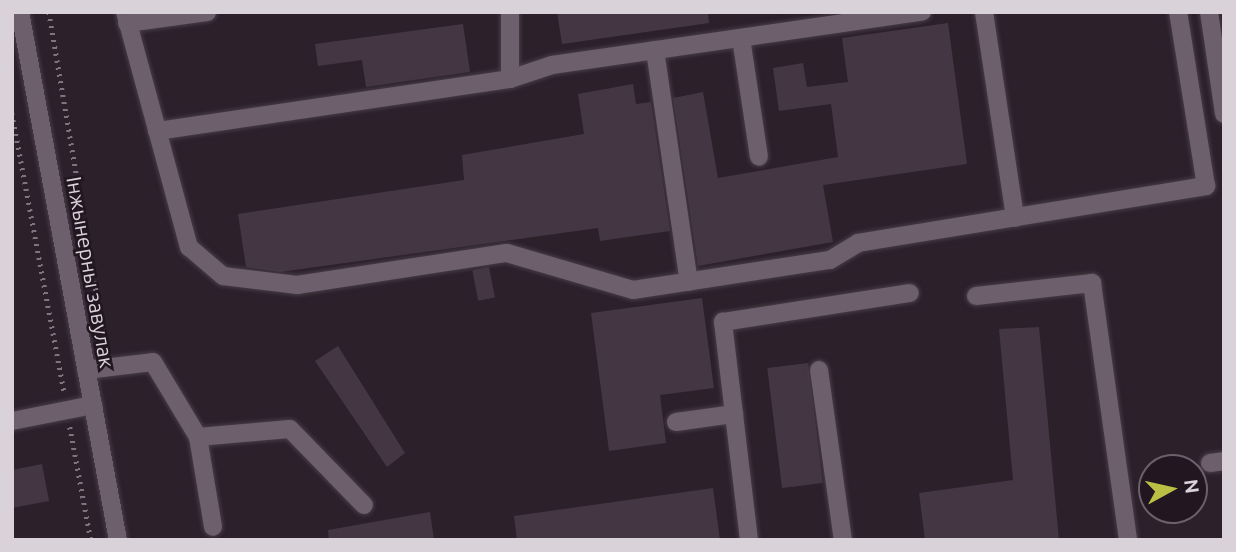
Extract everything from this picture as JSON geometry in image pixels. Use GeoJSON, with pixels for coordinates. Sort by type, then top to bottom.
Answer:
{"type":"FeatureCollection","features":[{"type":"Feature","properties":{"kind":"street","name":"Інжынерны завулак"},"geometry":{"type":"LineString","coordinates":[[20,12],[19,36],[118,540]]}},
{"type":"Feature","properties":{"kind":"street"},"geometry":{"type":"LineString","coordinates":[[207,12],[126,18],[188,247],[223,276],[298,285],[507,253],[633,290],[830,260],[858,243],[1206,186],[1178,12]]}},
{"type":"Feature","properties":{"kind":"street"},"geometry":{"type":"LineString","coordinates":[[510,12],[510,79]]}},
{"type":"Feature","properties":{"kind":"street"},"geometry":{"type":"LineString","coordinates":[[157,131],[510,79],[552,65],[922,12]]}},
{"type":"Feature","properties":{"kind":"street"},"geometry":{"type":"LineString","coordinates":[[984,12],[1014,218]]}},
{"type":"Feature","properties":{"kind":"street"},"geometry":{"type":"LineString","coordinates":[[1209,12],[1224,114]]}},
{"type":"Feature","properties":{"kind":"street"},"geometry":{"type":"LineString","coordinates":[[741,38],[759,157]]}},
{"type":"Feature","properties":{"kind":"street"},"geometry":{"type":"LineString","coordinates":[[655,50],[689,282]]}},
{"type":"Feature","properties":{"kind":"street"},"geometry":{"type":"LineString","coordinates":[[976,296],[1092,284],[1128,540]]}},
{"type":"Feature","properties":{"kind":"street"},"geometry":{"type":"LineString","coordinates":[[750,540],[723,322],[910,293]]}},
{"type":"Feature","properties":{"kind":"street"},"geometry":{"type":"LineString","coordinates":[[86,370],[153,362],[198,438],[213,527]]}},
{"type":"Feature","properties":{"kind":"street"},"geometry":{"type":"LineString","coordinates":[[819,370],[843,540]]}},
{"type":"Feature","properties":{"kind":"street"},"geometry":{"type":"LineString","coordinates":[[12,421],[93,405]]}},
{"type":"Feature","properties":{"kind":"street"},"geometry":{"type":"LineString","coordinates":[[676,422],[734,414]]}},
{"type":"Feature","properties":{"kind":"street"},"geometry":{"type":"LineString","coordinates":[[198,438],[290,429],[363,505]]}},
{"type":"Feature","properties":{"kind":"path"},"geometry":{"type":"LineString","coordinates":[[49,12],[109,367]]}},
{"type":"Feature","properties":{"kind":"path"},"geometry":{"type":"LineString","coordinates":[[12,113],[91,540]]}},
{"type":"Feature","properties":{"kind":"building"},"geometry":{"type":"Polygon","coordinates":[[[557,12],[708,12],[709,23],[562,44],[557,12]]]}},
{"type":"Feature","properties":{"kind":"building"},"geometry":{"type":"Polygon","coordinates":[[[948,23],[967,164],[823,185],[833,242],[698,266],[673,98],[703,92],[718,178],[838,157],[831,104],[779,111],[773,68],[803,63],[807,87],[848,82],[842,38],[948,23]]]}},
{"type":"Feature","properties":{"kind":"building"},"geometry":{"type":"Polygon","coordinates":[[[463,24],[470,72],[366,87],[362,60],[318,66],[315,44],[463,24]]]}},
{"type":"Feature","properties":{"kind":"building"},"geometry":{"type":"Polygon","coordinates":[[[633,84],[636,104],[651,102],[670,231],[600,241],[598,228],[280,272],[246,267],[238,214],[464,180],[462,155],[584,134],[578,94],[633,84]]]}},
{"type":"Feature","properties":{"kind":"building"},"geometry":{"type":"Polygon","coordinates":[[[489,267],[495,297],[478,301],[472,270],[489,267]]]}},
{"type":"Feature","properties":{"kind":"building"},"geometry":{"type":"Polygon","coordinates":[[[702,298],[714,388],[660,395],[666,443],[609,451],[591,313],[702,298]]]}},
{"type":"Feature","properties":{"kind":"building"},"geometry":{"type":"Polygon","coordinates":[[[1039,327],[1059,540],[925,540],[919,493],[1013,480],[999,329],[1039,327]]]}},
{"type":"Feature","properties":{"kind":"building"},"geometry":{"type":"Polygon","coordinates":[[[338,346],[405,453],[387,467],[315,361],[338,346]]]}},
{"type":"Feature","properties":{"kind":"building"},"geometry":{"type":"Polygon","coordinates":[[[808,363],[823,483],[782,488],[767,368],[808,363]]]}},
{"type":"Feature","properties":{"kind":"building"},"geometry":{"type":"Polygon","coordinates":[[[42,464],[49,501],[12,508],[12,470],[42,464]]]}},
{"type":"Feature","properties":{"kind":"building"},"geometry":{"type":"Polygon","coordinates":[[[713,488],[720,540],[517,540],[514,516],[713,488]]]}},
{"type":"Feature","properties":{"kind":"building"},"geometry":{"type":"Polygon","coordinates":[[[430,512],[434,540],[329,540],[328,530],[430,512]]]}}]}
